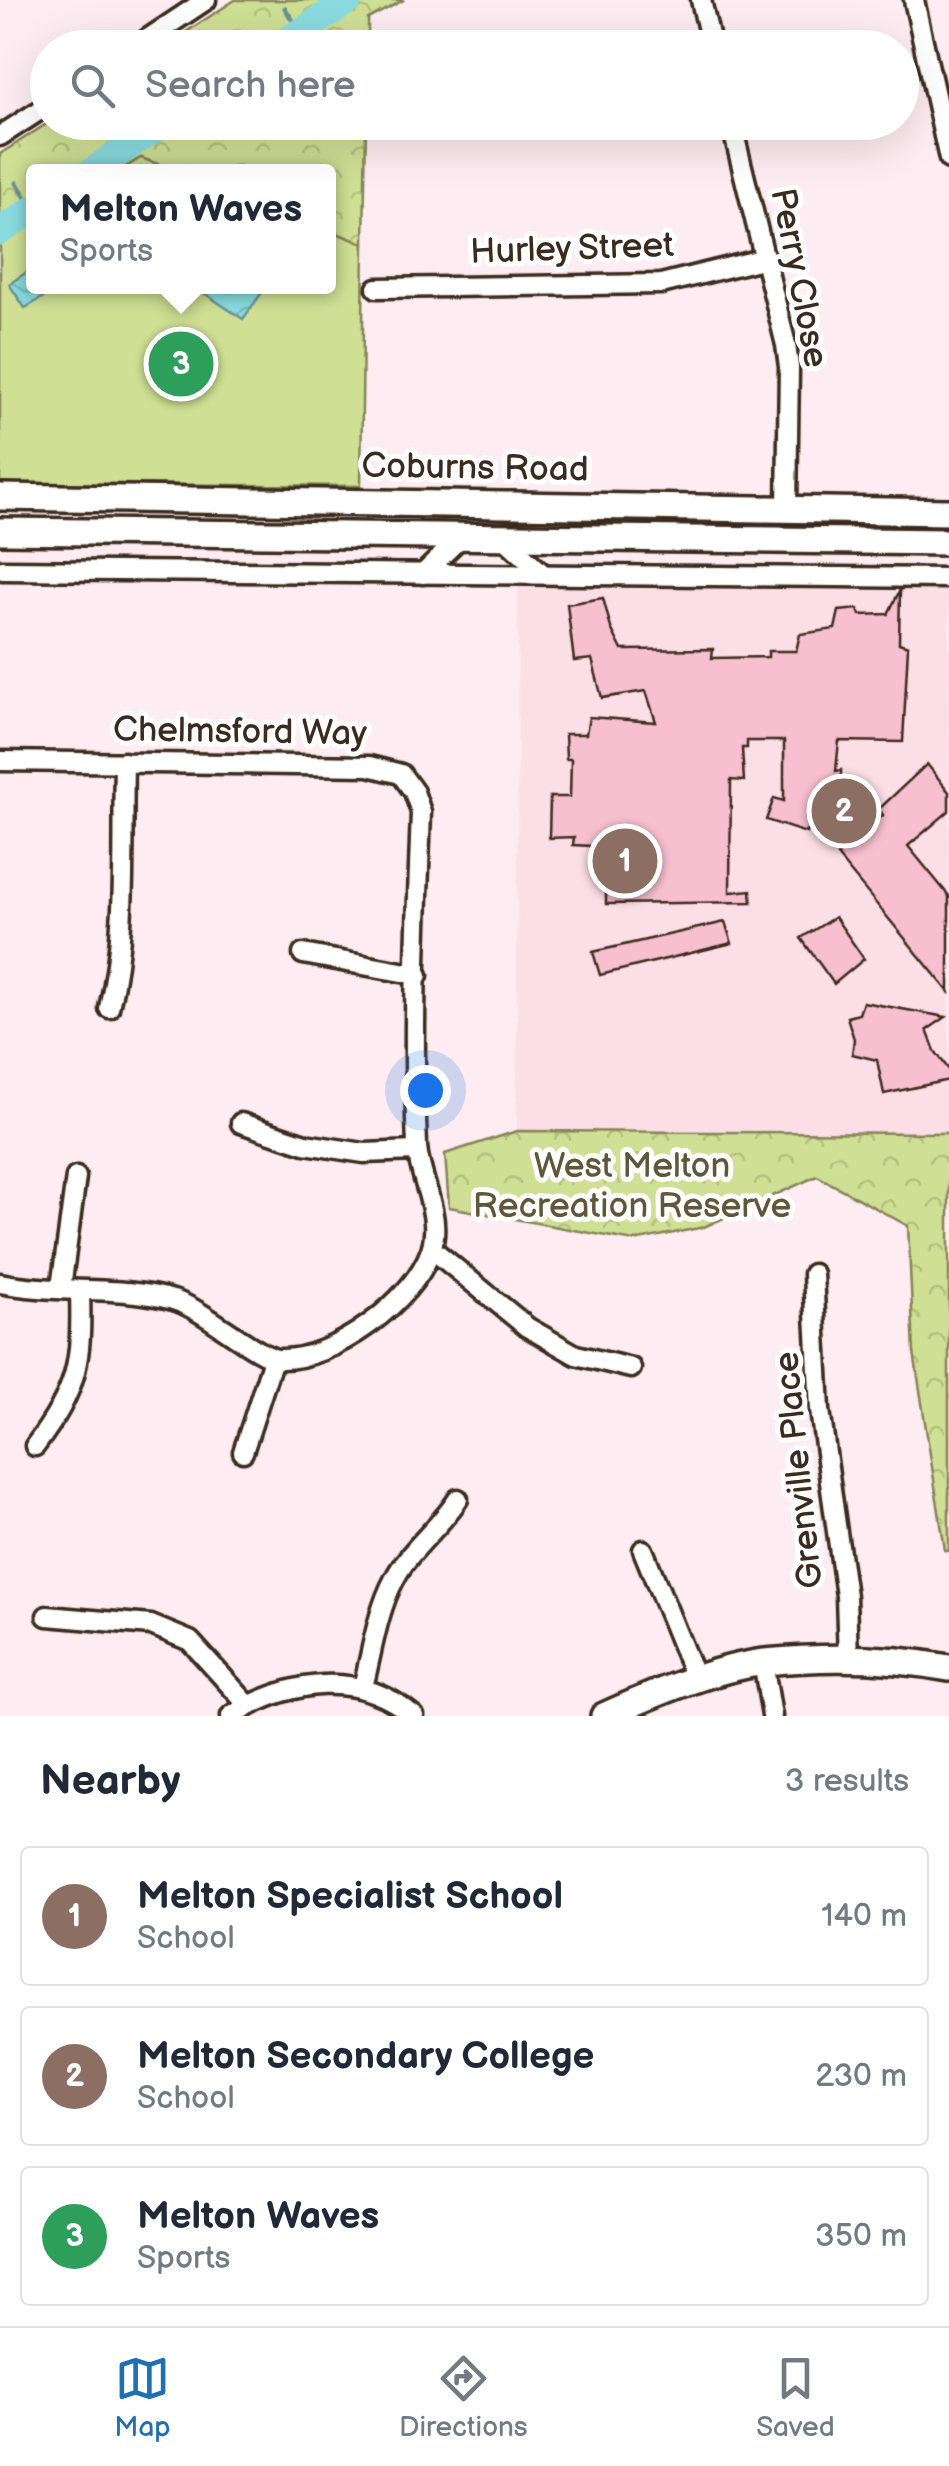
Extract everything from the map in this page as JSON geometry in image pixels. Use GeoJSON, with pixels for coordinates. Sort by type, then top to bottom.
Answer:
{"type":"FeatureCollection","features":[{"type":"Feature","properties":{"kind":"street"},"geometry":{"type":"LineString","coordinates":[[155,30],[181,7],[206,0]]}},
{"type":"Feature","properties":{"kind":"street"},"geometry":{"type":"LineString","coordinates":[[702,0],[708,30]]}},
{"type":"Feature","properties":{"kind":"street"},"geometry":{"type":"LineString","coordinates":[[914,0],[949,158]]}},
{"type":"Feature","properties":{"kind":"street"},"geometry":{"type":"LineString","coordinates":[[0,136],[30,117]]}},
{"type":"Feature","properties":{"kind":"street","name":"Perry Close"},"geometry":{"type":"LineString","coordinates":[[736,140],[789,367],[787,508]]}},
{"type":"Feature","properties":{"kind":"street","name":"Hurley Street"},"geometry":{"type":"LineString","coordinates":[[377,288],[660,284],[766,258]]}},
{"type":"Feature","properties":{"kind":"street","name":"Coburns Road"},"geometry":{"type":"LineString","coordinates":[[0,497],[949,512]]}},
{"type":"Feature","properties":{"kind":"street"},"geometry":{"type":"LineString","coordinates":[[314,500],[314,536]]}},
{"type":"Feature","properties":{"kind":"street"},"geometry":{"type":"LineString","coordinates":[[786,541],[787,508]]}},
{"type":"Feature","properties":{"kind":"street","name":"Coburns Road"},"geometry":{"type":"LineString","coordinates":[[0,531],[940,542],[927,578]]}},
{"type":"Feature","properties":{"kind":"street","name":"Coburns Road"},"geometry":{"type":"LineString","coordinates":[[423,574],[460,538]]}},
{"type":"Feature","properties":{"kind":"street","name":"Coburns Road"},"geometry":{"type":"LineString","coordinates":[[504,538],[544,574]]}},
{"type":"Feature","properties":{"kind":"street"},"geometry":{"type":"LineString","coordinates":[[2,570],[949,578]]}},
{"type":"Feature","properties":{"kind":"street","name":"Chelmsford Way"},"geometry":{"type":"LineString","coordinates":[[0,761],[369,766],[401,774],[414,792],[421,812],[417,1150],[433,1216],[432,1249]]}},
{"type":"Feature","properties":{"kind":"street"},"geometry":{"type":"LineString","coordinates":[[109,1008],[121,932],[124,762]]}},
{"type":"Feature","properties":{"kind":"street"},"geometry":{"type":"LineString","coordinates":[[303,954],[418,974]]}},
{"type":"Feature","properties":{"kind":"street"},"geometry":{"type":"LineString","coordinates":[[241,1123],[305,1144],[364,1153],[417,1150]]}},
{"type":"Feature","properties":{"kind":"street"},"geometry":{"type":"LineString","coordinates":[[35,1446],[59,1414],[74,1382],[81,1340],[71,1290],[76,1176]]}},
{"type":"Feature","properties":{"kind":"street"},"geometry":{"type":"LineString","coordinates":[[0,1283],[174,1300],[208,1316],[273,1359],[301,1358],[335,1347],[372,1322],[406,1290],[432,1249],[527,1327],[576,1356],[632,1368]]}},
{"type":"Feature","properties":{"kind":"street","name":"Grenville Place"},"geometry":{"type":"LineString","coordinates":[[813,1274],[820,1410],[846,1596],[848,1660]]}},
{"type":"Feature","properties":{"kind":"street"},"geometry":{"type":"LineString","coordinates":[[243,1452],[273,1359]]}},
{"type":"Feature","properties":{"kind":"street"},"geometry":{"type":"LineString","coordinates":[[364,1687],[394,1579],[414,1551],[442,1524],[458,1499]]}},
{"type":"Feature","properties":{"kind":"street"},"geometry":{"type":"LineString","coordinates":[[643,1550],[696,1680]]}},
{"type":"Feature","properties":{"kind":"street"},"geometry":{"type":"LineString","coordinates":[[46,1616],[151,1625],[190,1640],[248,1705]]}},
{"type":"Feature","properties":{"kind":"street"},"geometry":{"type":"LineString","coordinates":[[604,1716],[696,1680],[763,1662],[903,1660],[949,1668]]}},
{"type":"Feature","properties":{"kind":"street"},"geometry":{"type":"LineString","coordinates":[[763,1662],[772,1716]]}},
{"type":"Feature","properties":{"kind":"street"},"geometry":{"type":"LineString","coordinates":[[231,1716],[248,1705],[300,1688],[332,1684],[364,1687],[392,1698],[414,1716]]}},
{"type":"Feature","properties":{"kind":"shaded area"},"geometry":{"type":"Polygon","coordinates":[[[518,579],[949,586],[949,1134],[517,1131],[518,579]]]}},
{"type":"Feature","properties":{"kind":"green space"},"geometry":{"type":"Polygon","coordinates":[[[235,0],[404,0],[368,19],[368,30],[189,30],[235,0]]]}},
{"type":"Feature","properties":{"kind":"green space"},"geometry":{"type":"Polygon","coordinates":[[[30,135],[30,140],[366,140],[364,244],[336,233],[336,164],[157,164],[141,158],[131,164],[26,164],[26,228],[0,244],[0,154],[30,135]]]}},
{"type":"Feature","properties":{"kind":"green space"},"geometry":{"type":"Polygon","coordinates":[[[141,158],[157,164],[131,164],[141,158]]]}},
{"type":"Feature","properties":{"kind":"green space"},"geometry":{"type":"Polygon","coordinates":[[[26,228],[26,294],[336,294],[336,233],[364,244],[361,486],[0,483],[0,244],[26,228]]]}},
{"type":"Feature","properties":{"kind":"green space","name":"West Melton Recreation Reserve"},"geometry":{"type":"Polygon","coordinates":[[[517,1131],[949,1133],[949,1551],[945,1550],[914,1352],[908,1226],[817,1176],[704,1227],[634,1241],[449,1207],[445,1154],[517,1131]]]}},
{"type":"Feature","properties":{"kind":"water"},"geometry":{"type":"Polygon","coordinates":[[[26,273],[26,294],[49,294],[25,308],[9,284],[26,273]]]}},
{"type":"Feature","properties":{"kind":"water"},"geometry":{"type":"Polygon","coordinates":[[[206,294],[261,294],[243,319],[206,294]]]}},
{"type":"Feature","properties":{"kind":"building"},"geometry":{"type":"Polygon","coordinates":[[[900,590],[899,643],[908,646],[903,742],[839,741],[836,771],[841,770],[841,788],[832,789],[833,803],[816,802],[806,833],[766,820],[774,798],[784,801],[784,741],[747,741],[747,748],[742,748],[744,781],[731,780],[730,892],[751,890],[752,902],[606,904],[606,879],[630,878],[632,848],[573,845],[574,837],[549,838],[550,797],[570,797],[571,759],[566,759],[565,734],[586,734],[589,717],[656,722],[646,691],[602,698],[592,659],[574,661],[567,604],[603,598],[622,650],[713,649],[712,658],[768,657],[768,651],[796,651],[800,634],[835,629],[839,611],[858,609],[860,615],[888,614],[900,590]]]}},
{"type":"Feature","properties":{"kind":"building"},"geometry":{"type":"Polygon","coordinates":[[[927,764],[949,792],[949,811],[908,846],[949,896],[949,992],[837,856],[883,815],[879,809],[927,764]]]}},
{"type":"Feature","properties":{"kind":"building"},"geometry":{"type":"Polygon","coordinates":[[[835,917],[864,959],[834,984],[801,938],[835,917]]]}},
{"type":"Feature","properties":{"kind":"building"},"geometry":{"type":"Polygon","coordinates":[[[725,922],[732,943],[600,975],[593,952],[725,922]]]}},
{"type":"Feature","properties":{"kind":"building"},"geometry":{"type":"Polygon","coordinates":[[[863,1002],[946,1017],[927,1030],[935,1051],[949,1070],[949,1080],[884,1094],[877,1060],[852,1054],[854,1039],[847,1017],[859,1014],[863,1002]]]}},
{"type":"Feature","properties":{"kind":"waterway"},"geometry":{"type":"LineString","coordinates":[[304,30],[349,0]]}},
{"type":"Feature","properties":{"kind":"waterway"},"geometry":{"type":"LineString","coordinates":[[285,8],[299,30]]}},
{"type":"Feature","properties":{"kind":"waterway"},"geometry":{"type":"LineString","coordinates":[[103,164],[138,140]]}},
{"type":"Feature","properties":{"kind":"waterway"},"geometry":{"type":"LineString","coordinates":[[134,155],[141,140]]}},
{"type":"Feature","properties":{"kind":"waterway"},"geometry":{"type":"LineString","coordinates":[[17,183],[26,198]]}},
{"type":"Feature","properties":{"kind":"waterway"},"geometry":{"type":"LineString","coordinates":[[0,231],[26,214]]}},
{"type":"Feature","properties":{"kind":"place","name":"Melton Waves"},"geometry":{"type":"Point","coordinates":[181,364]}},
{"type":"Feature","properties":{"kind":"place","name":"Melton Secondary College"},"geometry":{"type":"Point","coordinates":[844,811]}},
{"type":"Feature","properties":{"kind":"place","name":"Melton Specialist School"},"geometry":{"type":"Point","coordinates":[625,861]}}]}
